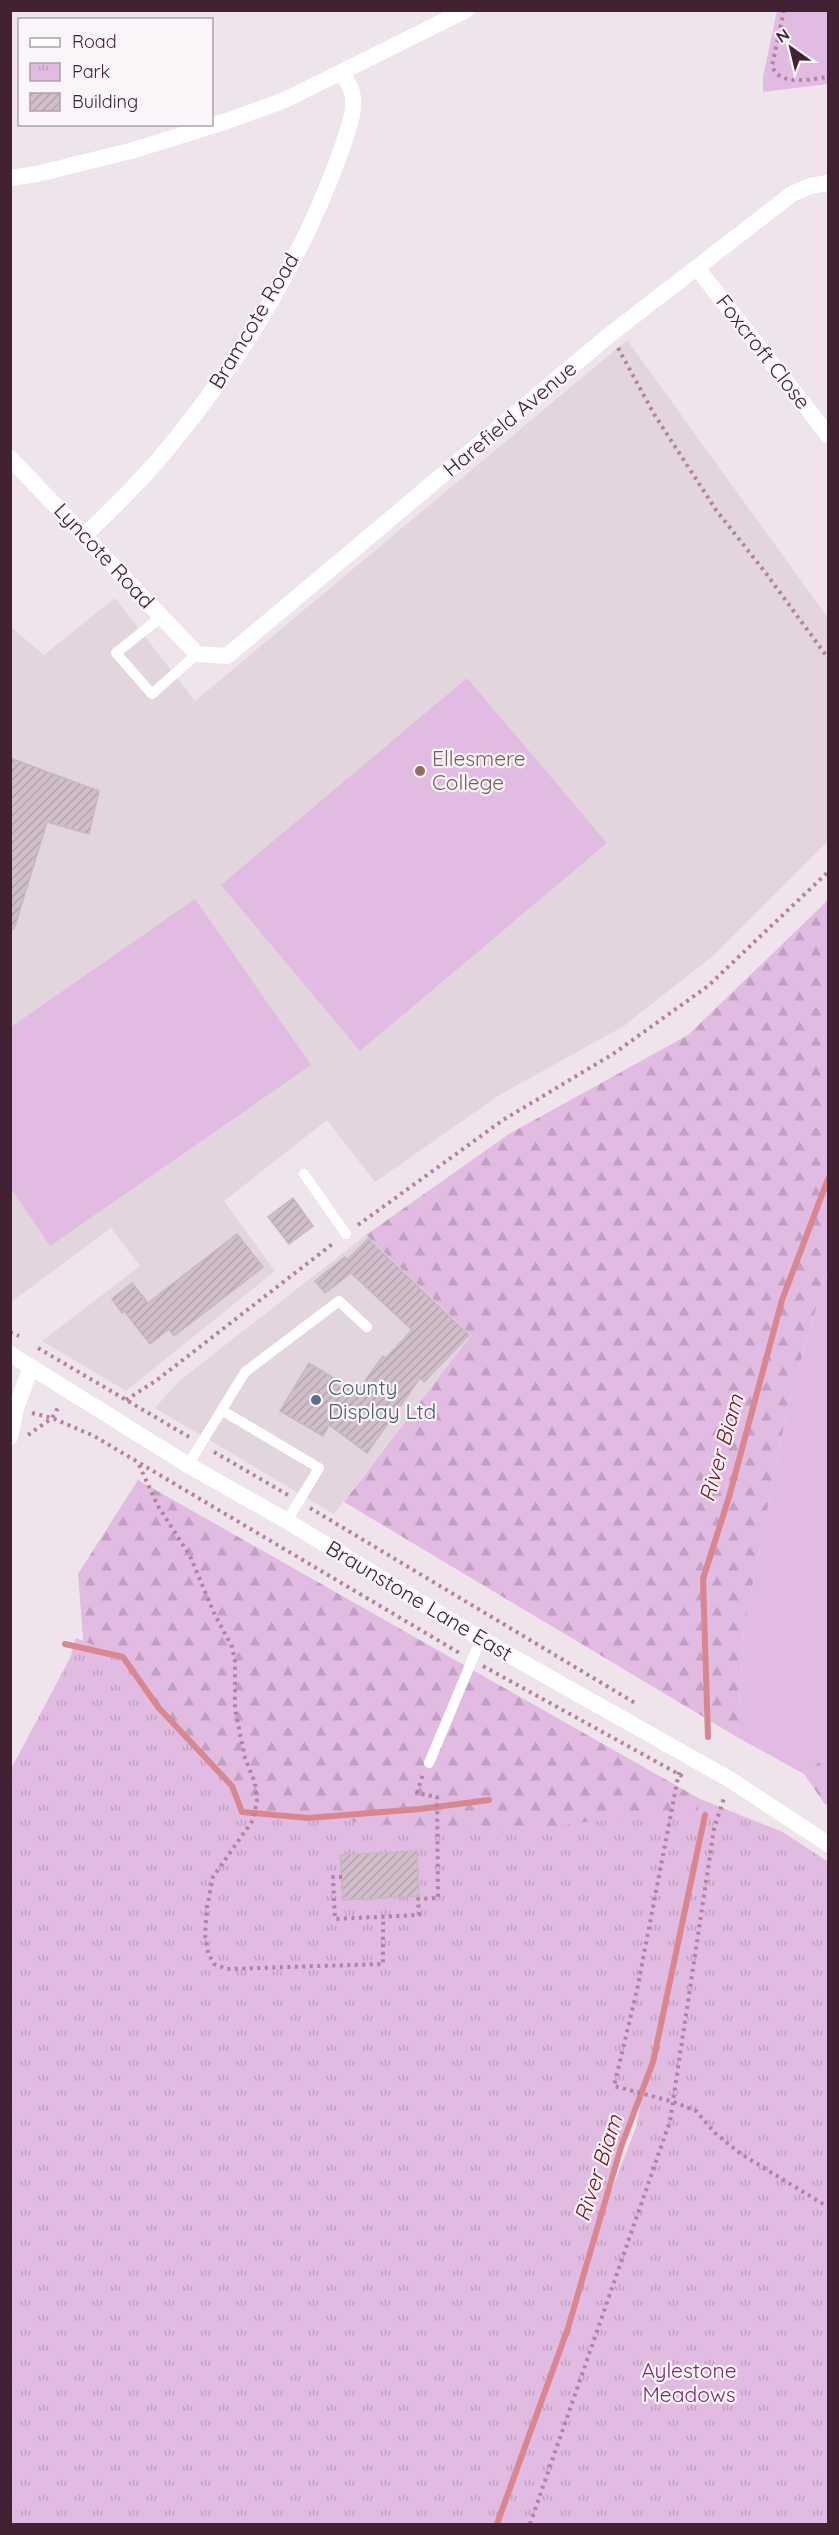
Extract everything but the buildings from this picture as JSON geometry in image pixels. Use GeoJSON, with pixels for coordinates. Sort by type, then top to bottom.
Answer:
{"type":"FeatureCollection","features":[{"type":"Feature","properties":{"kind":"street"},"geometry":{"type":"LineString","coordinates":[[10,178],[37,174],[134,150],[224,123],[285,100],[466,10]]}},
{"type":"Feature","properties":{"kind":"street","name":"Bramcote Road"},"geometry":{"type":"LineString","coordinates":[[85,535],[132,490],[174,442],[215,388],[255,326],[291,263],[322,198],[346,135],[352,107],[352,93],[342,73]]}},
{"type":"Feature","properties":{"kind":"street","name":"Harefield Avenue"},"geometry":{"type":"LineString","coordinates":[[197,654],[227,656],[608,336],[792,194],[810,186],[828,183]]}},
{"type":"Feature","properties":{"kind":"street","name":"Foxcroft Close"},"geometry":{"type":"LineString","coordinates":[[697,268],[828,435]]}},
{"type":"Feature","properties":{"kind":"street","name":"Lyncote Road"},"geometry":{"type":"LineString","coordinates":[[10,458],[197,654]]}},
{"type":"Feature","properties":{"kind":"street","name":"Braunstone Lane East"},"geometry":{"type":"LineString","coordinates":[[10,1354],[188,1465],[287,1521],[481,1639],[729,1779],[828,1844]]}},
{"type":"Feature","properties":{"kind":"street"},"geometry":{"type":"LineString","coordinates":[[19,1436],[16,1408],[31,1367]]}},
{"type":"Feature","properties":{"kind":"lane"},"geometry":{"type":"LineString","coordinates":[[161,616],[116,653],[152,694],[197,654]]}},
{"type":"Feature","properties":{"kind":"lane"},"geometry":{"type":"LineString","coordinates":[[304,1174],[346,1234]]}},
{"type":"Feature","properties":{"kind":"lane"},"geometry":{"type":"LineString","coordinates":[[188,1465],[245,1372],[339,1301],[367,1328]]}},
{"type":"Feature","properties":{"kind":"lane"},"geometry":{"type":"LineString","coordinates":[[223,1411],[320,1468],[287,1521]]}},
{"type":"Feature","properties":{"kind":"lane"},"geometry":{"type":"LineString","coordinates":[[429,1763],[481,1639]]}},
{"type":"Feature","properties":{"kind":"path"},"geometry":{"type":"LineString","coordinates":[[784,10],[772,66],[774,72],[784,79],[804,80],[828,77]]}},
{"type":"Feature","properties":{"kind":"path"},"geometry":{"type":"LineString","coordinates":[[608,336],[618,348],[654,414],[716,510],[828,658]]}},
{"type":"Feature","properties":{"kind":"path"},"geometry":{"type":"LineString","coordinates":[[126,1400],[157,1380],[346,1234],[503,1120],[613,1054],[708,986],[828,872]]}},
{"type":"Feature","properties":{"kind":"path"},"geometry":{"type":"LineString","coordinates":[[10,1332],[20,1337]]}},
{"type":"Feature","properties":{"kind":"path"},"geometry":{"type":"LineString","coordinates":[[30,1343],[299,1501],[641,1707]]}},
{"type":"Feature","properties":{"kind":"path"},"geometry":{"type":"LineString","coordinates":[[19,1436],[52,1418],[79,1371]]}},
{"type":"Feature","properties":{"kind":"path"},"geometry":{"type":"LineString","coordinates":[[16,1408],[52,1418],[94,1436],[472,1660],[688,1779]]}},
{"type":"Feature","properties":{"kind":"path"},"geometry":{"type":"LineString","coordinates":[[139,1464],[158,1506],[190,1556],[214,1613],[232,1647],[235,1661],[235,1709],[246,1758],[255,1783],[256,1807],[253,1820],[213,1877],[205,1935],[208,1953],[214,1964],[227,1969],[383,1964],[383,1917]]}},
{"type":"Feature","properties":{"kind":"path"},"geometry":{"type":"LineString","coordinates":[[682,1754],[637,1990],[614,2086],[674,2102],[696,2111],[716,2133],[741,2154],[828,2207]]}},
{"type":"Feature","properties":{"kind":"path"},"geometry":{"type":"LineString","coordinates":[[342,1877],[333,1877],[335,1919],[419,1915],[418,1899],[438,1898],[437,1797],[417,1793],[429,1763]]}},
{"type":"Feature","properties":{"kind":"path"},"geometry":{"type":"LineString","coordinates":[[530,2524],[670,2121],[714,1829],[729,1779]]}},
{"type":"Feature","properties":{"kind":"path"},"geometry":{"type":"LineString","coordinates":[[715,1793],[724,1798]]}},
{"type":"Feature","properties":{"kind":"shaded area","name":"Ellesmere College"},"geometry":{"type":"Polygon","coordinates":[[[627,340],[828,618],[828,841],[715,954],[624,1026],[501,1094],[375,1182],[327,1120],[224,1201],[275,1271],[126,1391],[42,1341],[140,1266],[111,1228],[11,1302],[11,627],[44,655],[115,598],[195,701],[627,340]]]}},
{"type":"Feature","properties":{"kind":"shaded area"},"geometry":{"type":"Polygon","coordinates":[[[366,1235],[471,1335],[334,1514],[155,1408],[179,1381],[366,1235]]]}},
{"type":"Feature","properties":{"kind":"green space"},"geometry":{"type":"Polygon","coordinates":[[[777,11],[828,11],[828,84],[763,92],[763,77],[777,11]]]}},
{"type":"Feature","properties":{"kind":"green space"},"geometry":{"type":"Polygon","coordinates":[[[467,678],[607,843],[360,1051],[221,885],[467,678]]]}},
{"type":"Feature","properties":{"kind":"green space"},"geometry":{"type":"Polygon","coordinates":[[[195,899],[311,1065],[50,1246],[11,1188],[11,1027],[195,899]]]}},
{"type":"Feature","properties":{"kind":"green space"},"geometry":{"type":"Polygon","coordinates":[[[828,900],[828,1268],[789,1400],[744,1628],[737,1737],[344,1502],[471,1335],[366,1235],[509,1134],[688,1035],[828,900]]]}},
{"type":"Feature","properties":{"kind":"green space"},"geometry":{"type":"Polygon","coordinates":[[[828,1268],[828,1763],[820,1761],[804,1774],[737,1737],[744,1628],[789,1400],[828,1268]]]}},
{"type":"Feature","properties":{"kind":"green space"},"geometry":{"type":"Polygon","coordinates":[[[138,1480],[700,1799],[690,1852],[205,1857],[88,1700],[78,1574],[138,1480]]]}},
{"type":"Feature","properties":{"kind":"green space","name":"Aylestone Meadows"},"geometry":{"type":"Polygon","coordinates":[[[76,1638],[123,1657],[158,1707],[232,1786],[242,1812],[494,1834],[677,1810],[697,1814],[700,1799],[783,1832],[828,1862],[828,2524],[11,2524],[11,1769],[70,1658],[76,1638]],[[642,2092],[621,2147],[601,2217],[637,2125],[642,2092]]]}},
{"type":"Feature","properties":{"kind":"green space"},"geometry":{"type":"Polygon","coordinates":[[[820,1761],[828,1763],[828,1806],[804,1774],[820,1761]]]}},
{"type":"Feature","properties":{"kind":"waterway","name":"River Biam"},"geometry":{"type":"LineString","coordinates":[[708,1737],[703,1579],[729,1497],[782,1300],[828,1179]]}},
{"type":"Feature","properties":{"kind":"waterway"},"geometry":{"type":"LineString","coordinates":[[65,1644],[123,1657],[158,1707],[232,1786],[242,1812],[308,1818],[420,1809],[489,1800]]}},
{"type":"Feature","properties":{"kind":"waterway","name":"River Biam"},"geometry":{"type":"LineString","coordinates":[[497,2524],[568,2328],[621,2147],[653,2062],[705,1815]]}},
{"type":"Feature","properties":{"kind":"place","name":"Ellesmere College"},"geometry":{"type":"Point","coordinates":[420,771]}},
{"type":"Feature","properties":{"kind":"place","name":"County Display Ltd"},"geometry":{"type":"Point","coordinates":[316,1400]}}]}
